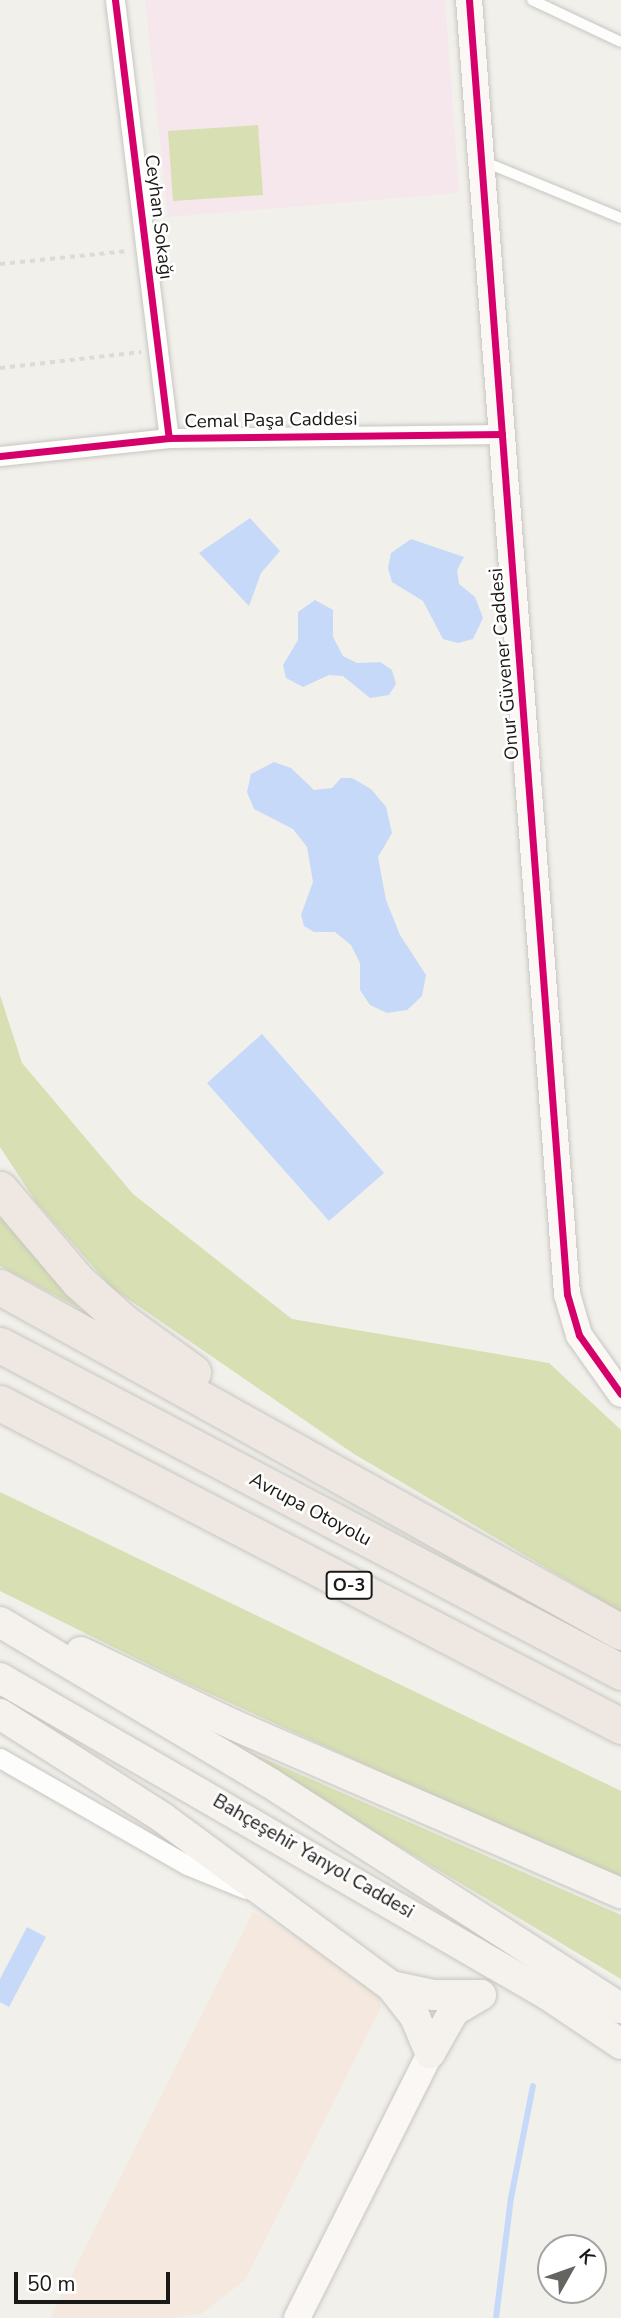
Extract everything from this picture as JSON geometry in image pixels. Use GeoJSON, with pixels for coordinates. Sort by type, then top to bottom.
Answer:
{"type":"FeatureCollection","features":[{"type":"Feature","properties":{"kind":"highway"},"geometry":{"type":"LineString","coordinates":[[0,1189],[38,1240],[125,1323],[256,1413],[304,1456]]}},
{"type":"Feature","properties":{"kind":"highway"},"geometry":{"type":"LineString","coordinates":[[0,1287],[621,1632]]}},
{"type":"Feature","properties":{"kind":"highway","name":"Avrupa Otoyolu"},"geometry":{"type":"LineString","coordinates":[[0,1345],[621,1672]]}},
{"type":"Feature","properties":{"kind":"highway","name":"O-3"},"geometry":{"type":"LineString","coordinates":[[0,1403],[621,1726]]}},
{"type":"Feature","properties":{"kind":"highway"},"geometry":{"type":"LineString","coordinates":[[0,1428],[78,1444]]}},
{"type":"Feature","properties":{"kind":"main road"},"geometry":{"type":"LineString","coordinates":[[0,1612],[234,1725],[621,1893]]}},
{"type":"Feature","properties":{"kind":"main road"},"geometry":{"type":"LineString","coordinates":[[0,1622],[270,1783],[621,2008]]}},
{"type":"Feature","properties":{"kind":"main road","name":"Bahçeşehir Yanyol Caddesi"},"geometry":{"type":"LineString","coordinates":[[0,1678],[548,1995],[621,2044]]}},
{"type":"Feature","properties":{"kind":"main road"},"geometry":{"type":"LineString","coordinates":[[0,1714],[163,1818],[391,1986],[415,2017],[430,2053]]}},
{"type":"Feature","properties":{"kind":"main road"},"geometry":{"type":"LineString","coordinates":[[391,1986],[433,1995],[548,1995]]}},
{"type":"Feature","properties":{"kind":"main road"},"geometry":{"type":"LineString","coordinates":[[430,2053],[454,2011],[481,1995]]}},
{"type":"Feature","properties":{"kind":"street","name":"Ceyhan Sokağı"},"geometry":{"type":"LineString","coordinates":[[115,0],[169,438]]}},
{"type":"Feature","properties":{"kind":"street","name":"Onur Güvener Caddesi"},"geometry":{"type":"LineString","coordinates":[[469,0],[567,1294],[579,1335],[621,1394]]}},
{"type":"Feature","properties":{"kind":"street","name":"Cemal Paşa Caddesi"},"geometry":{"type":"LineString","coordinates":[[0,456],[169,438],[502,434]]}},
{"type":"Feature","properties":{"kind":"street"},"geometry":{"type":"LineString","coordinates":[[0,1758],[187,1865],[278,1903]]}},
{"type":"Feature","properties":{"kind":"street"},"geometry":{"type":"LineString","coordinates":[[297,2318],[430,2053]]}},
{"type":"Feature","properties":{"kind":"lane"},"geometry":{"type":"LineString","coordinates":[[532,0],[621,42]]}},
{"type":"Feature","properties":{"kind":"lane"},"geometry":{"type":"LineString","coordinates":[[481,161],[621,218]]}},
{"type":"Feature","properties":{"kind":"path"},"geometry":{"type":"LineString","coordinates":[[0,264],[146,249]]}},
{"type":"Feature","properties":{"kind":"path"},"geometry":{"type":"LineString","coordinates":[[0,368],[159,350]]}},
{"type":"Feature","properties":{"kind":"shaded area"},"geometry":{"type":"Polygon","coordinates":[[[145,0],[445,0],[459,193],[168,217],[145,0]]]}},
{"type":"Feature","properties":{"kind":"shaded area"},"geometry":{"type":"Polygon","coordinates":[[[253,1912],[376,1979],[381,2007],[246,2279],[203,2313],[174,2318],[50,2318],[253,1912]]]}},
{"type":"Feature","properties":{"kind":"green space"},"geometry":{"type":"Polygon","coordinates":[[[258,125],[263,195],[173,201],[168,131],[258,125]]]}},
{"type":"Feature","properties":{"kind":"green space"},"geometry":{"type":"Polygon","coordinates":[[[0,995],[22,1063],[133,1194],[292,1319],[549,1363],[621,1430],[621,1612],[354,1454],[112,1288],[36,1202],[0,1147],[0,995]]]}},
{"type":"Feature","properties":{"kind":"green space"},"geometry":{"type":"Polygon","coordinates":[[[0,1211],[79,1308],[0,1266],[0,1211]]]}},
{"type":"Feature","properties":{"kind":"green space"},"geometry":{"type":"Polygon","coordinates":[[[0,1492],[621,1791],[621,1881],[186,1683],[0,1591],[0,1492]]]}},
{"type":"Feature","properties":{"kind":"green space"},"geometry":{"type":"Polygon","coordinates":[[[217,1738],[621,1915],[621,1979],[217,1738]]]}},
{"type":"Feature","properties":{"kind":"water"},"geometry":{"type":"Polygon","coordinates":[[[250,518],[280,551],[261,573],[249,606],[199,553],[250,518]]]}},
{"type":"Feature","properties":{"kind":"water"},"geometry":{"type":"Polygon","coordinates":[[[411,539],[464,557],[457,570],[459,584],[475,597],[483,618],[473,639],[458,643],[443,639],[423,601],[392,582],[388,568],[391,553],[411,539]]]}},
{"type":"Feature","properties":{"kind":"water"},"geometry":{"type":"Polygon","coordinates":[[[315,600],[333,610],[333,637],[343,656],[357,663],[380,662],[392,670],[396,684],[389,695],[370,698],[343,676],[329,675],[303,687],[286,678],[283,665],[298,640],[298,612],[315,600]]]}},
{"type":"Feature","properties":{"kind":"water"},"geometry":{"type":"Polygon","coordinates":[[[274,762],[291,768],[314,790],[332,788],[341,778],[352,778],[371,789],[386,807],[392,833],[378,857],[386,900],[400,935],[426,975],[422,996],[407,1010],[387,1013],[370,1005],[360,990],[360,963],[351,945],[335,932],[314,932],[304,926],[301,915],[313,882],[307,847],[293,829],[254,809],[247,792],[251,774],[274,762]]]}},
{"type":"Feature","properties":{"kind":"water"},"geometry":{"type":"Polygon","coordinates":[[[262,1034],[384,1173],[329,1221],[207,1083],[262,1034]]]}},
{"type":"Feature","properties":{"kind":"water"},"geometry":{"type":"Polygon","coordinates":[[[27,1927],[46,1937],[9,2007],[0,2002],[0,1979],[27,1927]]]}},
{"type":"Feature","properties":{"kind":"waterway"},"geometry":{"type":"LineString","coordinates":[[496,2318],[511,2198],[533,2086]]}},
{"type":"Feature","properties":{"kind":"cycle path"},"geometry":{"type":"LineString","coordinates":[[115,0],[169,438]]}},
{"type":"Feature","properties":{"kind":"cycle path"},"geometry":{"type":"LineString","coordinates":[[469,0],[567,1294],[579,1335],[621,1394]]}},
{"type":"Feature","properties":{"kind":"cycle path"},"geometry":{"type":"LineString","coordinates":[[0,456],[169,438],[502,434]]}}]}
